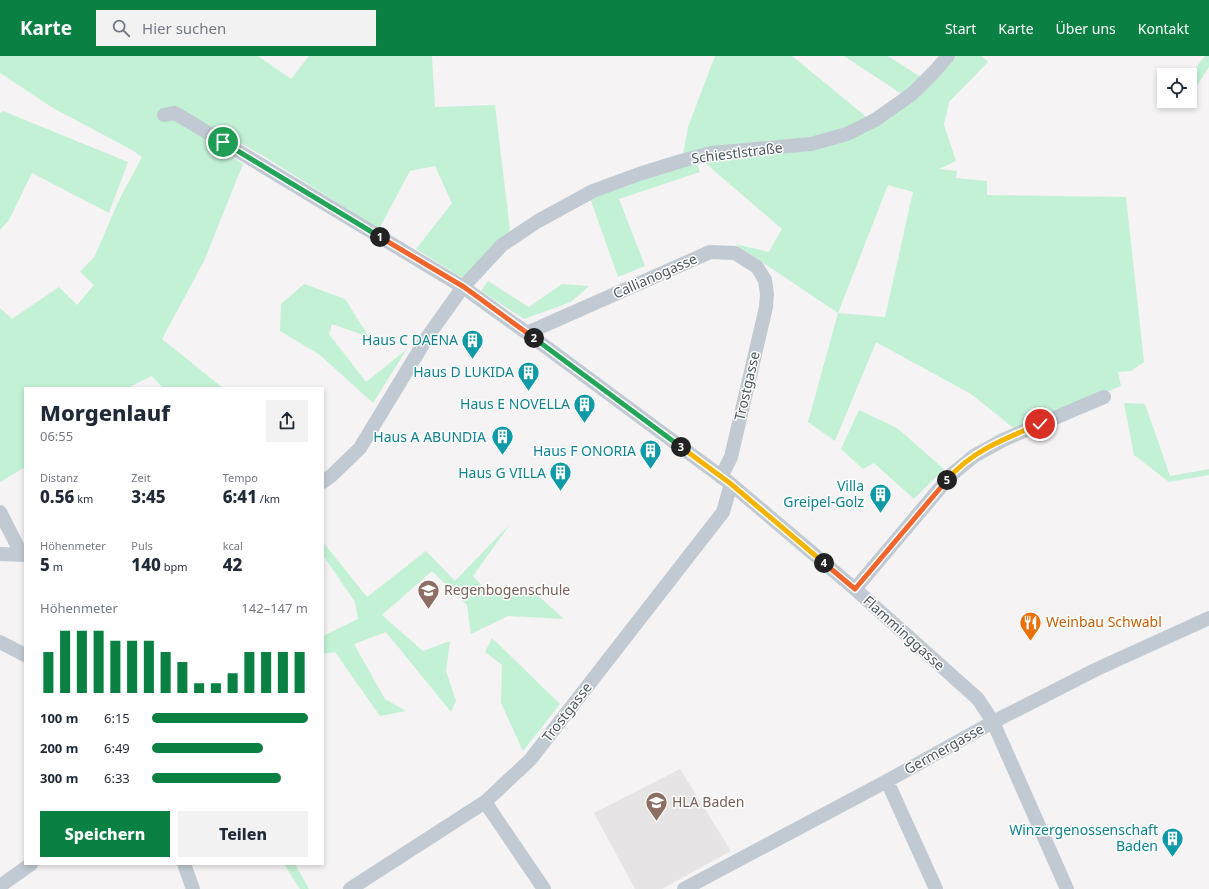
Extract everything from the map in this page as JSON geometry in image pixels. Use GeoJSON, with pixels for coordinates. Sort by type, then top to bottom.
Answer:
{"type":"FeatureCollection","features":[{"type":"Feature","properties":{"kind":"street","name":"Schiestlstraße"},"geometry":{"type":"LineString","coordinates":[[324,481],[363,444],[428,336],[464,287],[502,246],[538,221],[593,191],[681,160],[711,153],[811,144],[846,134],[875,120],[912,94],[948,56]]}},
{"type":"Feature","properties":{"kind":"street","name":"Flamminggasse"},"geometry":{"type":"LineString","coordinates":[[164,115],[175,113],[464,287],[726,481],[855,589],[978,699],[993,722],[1067,889]]}},
{"type":"Feature","properties":{"kind":"street","name":"Callianogasse"},"geometry":{"type":"LineString","coordinates":[[527,333],[710,252],[735,253],[756,267],[765,280],[767,294]]}},
{"type":"Feature","properties":{"kind":"street","name":"Trostgasse"},"geometry":{"type":"LineString","coordinates":[[352,889],[485,802],[530,760],[723,512],[726,481],[766,307],[767,294]]}},
{"type":"Feature","properties":{"kind":"street"},"geometry":{"type":"LineString","coordinates":[[855,589],[951,475],[974,456],[1003,440],[1104,397]]}},
{"type":"Feature","properties":{"kind":"street"},"geometry":{"type":"LineString","coordinates":[[0,512],[23,555]]}},
{"type":"Feature","properties":{"kind":"street"},"geometry":{"type":"LineString","coordinates":[[0,554],[23,555]]}},
{"type":"Feature","properties":{"kind":"street","name":"Germergasse"},"geometry":{"type":"LineString","coordinates":[[684,889],[887,781],[993,722],[1097,669],[1209,618]]}},
{"type":"Feature","properties":{"kind":"street"},"geometry":{"type":"LineString","coordinates":[[0,642],[24,654]]}},
{"type":"Feature","properties":{"kind":"street"},"geometry":{"type":"LineString","coordinates":[[887,781],[936,889]]}},
{"type":"Feature","properties":{"kind":"street"},"geometry":{"type":"LineString","coordinates":[[485,802],[544,889]]}},
{"type":"Feature","properties":{"kind":"street"},"geometry":{"type":"LineString","coordinates":[[0,886],[30,865]]}},
{"type":"Feature","properties":{"kind":"street"},"geometry":{"type":"LineString","coordinates":[[184,865],[192,889]]}},
{"type":"Feature","properties":{"kind":"shaded area","name":"HLA Baden"},"geometry":{"type":"Polygon","coordinates":[[[680,769],[731,851],[662,889],[635,889],[594,813],[680,769]]]}},
{"type":"Feature","properties":{"kind":"green space"},"geometry":{"type":"Polygon","coordinates":[[[0,56],[258,56],[291,79],[309,56],[432,56],[435,107],[495,105],[510,230],[467,281],[416,249],[452,203],[435,166],[410,171],[379,229],[262,155],[207,126],[199,135],[243,164],[204,261],[162,339],[222,387],[162,387],[152,376],[129,387],[24,387],[24,468],[0,482],[0,308],[12,319],[59,287],[77,305],[94,285],[80,272],[95,256],[118,202],[142,157],[132,150],[53,108],[0,73],[0,56]]]}},
{"type":"Feature","properties":{"kind":"green space"},"geometry":{"type":"Polygon","coordinates":[[[715,56],[792,56],[864,115],[875,126],[889,119],[911,100],[844,56],[888,56],[930,83],[949,66],[956,56],[982,56],[988,62],[949,102],[944,125],[956,161],[939,169],[957,171],[956,178],[987,181],[987,195],[1126,197],[1144,362],[1131,371],[1118,372],[1121,386],[1015,429],[971,394],[876,342],[835,441],[808,422],[838,313],[735,244],[769,252],[782,229],[704,162],[683,155],[688,127],[715,56]],[[888,185],[838,313],[885,317],[913,192],[888,185]]]}},
{"type":"Feature","properties":{"kind":"green space"},"geometry":{"type":"Polygon","coordinates":[[[1205,56],[1209,56],[1209,67],[1197,86],[1196,68],[1205,56]]]}},
{"type":"Feature","properties":{"kind":"green space"},"geometry":{"type":"Polygon","coordinates":[[[3,111],[128,162],[109,213],[32,173],[9,220],[0,230],[0,113],[3,111]]]}},
{"type":"Feature","properties":{"kind":"green space"},"geometry":{"type":"Polygon","coordinates":[[[697,164],[700,172],[619,199],[645,266],[618,277],[590,198],[642,176],[697,164]]]}},
{"type":"Feature","properties":{"kind":"green space"},"geometry":{"type":"Polygon","coordinates":[[[488,281],[529,307],[562,284],[589,286],[571,302],[524,319],[481,291],[488,281]]]}},
{"type":"Feature","properties":{"kind":"green space"},"geometry":{"type":"Polygon","coordinates":[[[304,284],[345,299],[369,337],[332,324],[329,334],[366,382],[407,349],[373,403],[320,355],[280,331],[281,304],[304,284]]]}},
{"type":"Feature","properties":{"kind":"green space"},"geometry":{"type":"Polygon","coordinates":[[[1124,403],[1145,404],[1170,476],[1209,469],[1209,475],[1169,482],[1134,455],[1124,403]]]}},
{"type":"Feature","properties":{"kind":"green space"},"geometry":{"type":"Polygon","coordinates":[[[859,410],[897,428],[944,469],[914,499],[874,463],[863,469],[841,449],[859,410]]]}},
{"type":"Feature","properties":{"kind":"green space"},"geometry":{"type":"Polygon","coordinates":[[[510,524],[473,576],[489,594],[534,592],[564,619],[508,616],[471,634],[467,605],[432,571],[382,615],[423,651],[450,641],[446,671],[456,701],[451,712],[386,632],[354,644],[385,699],[406,711],[380,716],[335,652],[324,654],[324,636],[358,619],[355,602],[324,556],[324,543],[367,597],[426,551],[455,581],[510,524]]]}},
{"type":"Feature","properties":{"kind":"green space"},"geometry":{"type":"Polygon","coordinates":[[[492,638],[560,704],[523,751],[501,703],[502,665],[485,652],[492,638]]]}},
{"type":"Feature","properties":{"kind":"green space"},"geometry":{"type":"Polygon","coordinates":[[[285,865],[296,865],[309,889],[300,889],[285,865]]]}},
{"type":"Feature","properties":{"kind":"place","name":"Haus C DAENA"},"geometry":{"type":"Point","coordinates":[473,360]}},
{"type":"Feature","properties":{"kind":"place","name":"Haus D LUKIDA"},"geometry":{"type":"Point","coordinates":[529,392]}},
{"type":"Feature","properties":{"kind":"place","name":"Haus E NOVELLA"},"geometry":{"type":"Point","coordinates":[585,424]}},
{"type":"Feature","properties":{"kind":"place","name":"Haus A ABUNDIA"},"geometry":{"type":"Point","coordinates":[502,456]}},
{"type":"Feature","properties":{"kind":"place","name":"Haus F ONORIA"},"geometry":{"type":"Point","coordinates":[651,470]}},
{"type":"Feature","properties":{"kind":"place","name":"Haus G VILLA"},"geometry":{"type":"Point","coordinates":[561,492]}},
{"type":"Feature","properties":{"kind":"place","name":"Villa Greipel-Golz"},"geometry":{"type":"Point","coordinates":[880,514]}},
{"type":"Feature","properties":{"kind":"place","name":"Regenbogenschule"},"geometry":{"type":"Point","coordinates":[429,610]}},
{"type":"Feature","properties":{"kind":"place","name":"Weinbau Schwabl"},"geometry":{"type":"Point","coordinates":[1030,642]}},
{"type":"Feature","properties":{"kind":"place","name":"HLA Baden"},"geometry":{"type":"Point","coordinates":[656,822]}},
{"type":"Feature","properties":{"kind":"place","name":"Winzergenossenschaft Baden"},"geometry":{"type":"Point","coordinates":[1173,858]}},
{"type":"Feature","properties":{"kind":"route"},"geometry":{"type":"LineString","coordinates":[[223,142],[464,287],[731,484],[855,589],[951,475],[974,456],[1003,440],[1040,424]]}}]}
